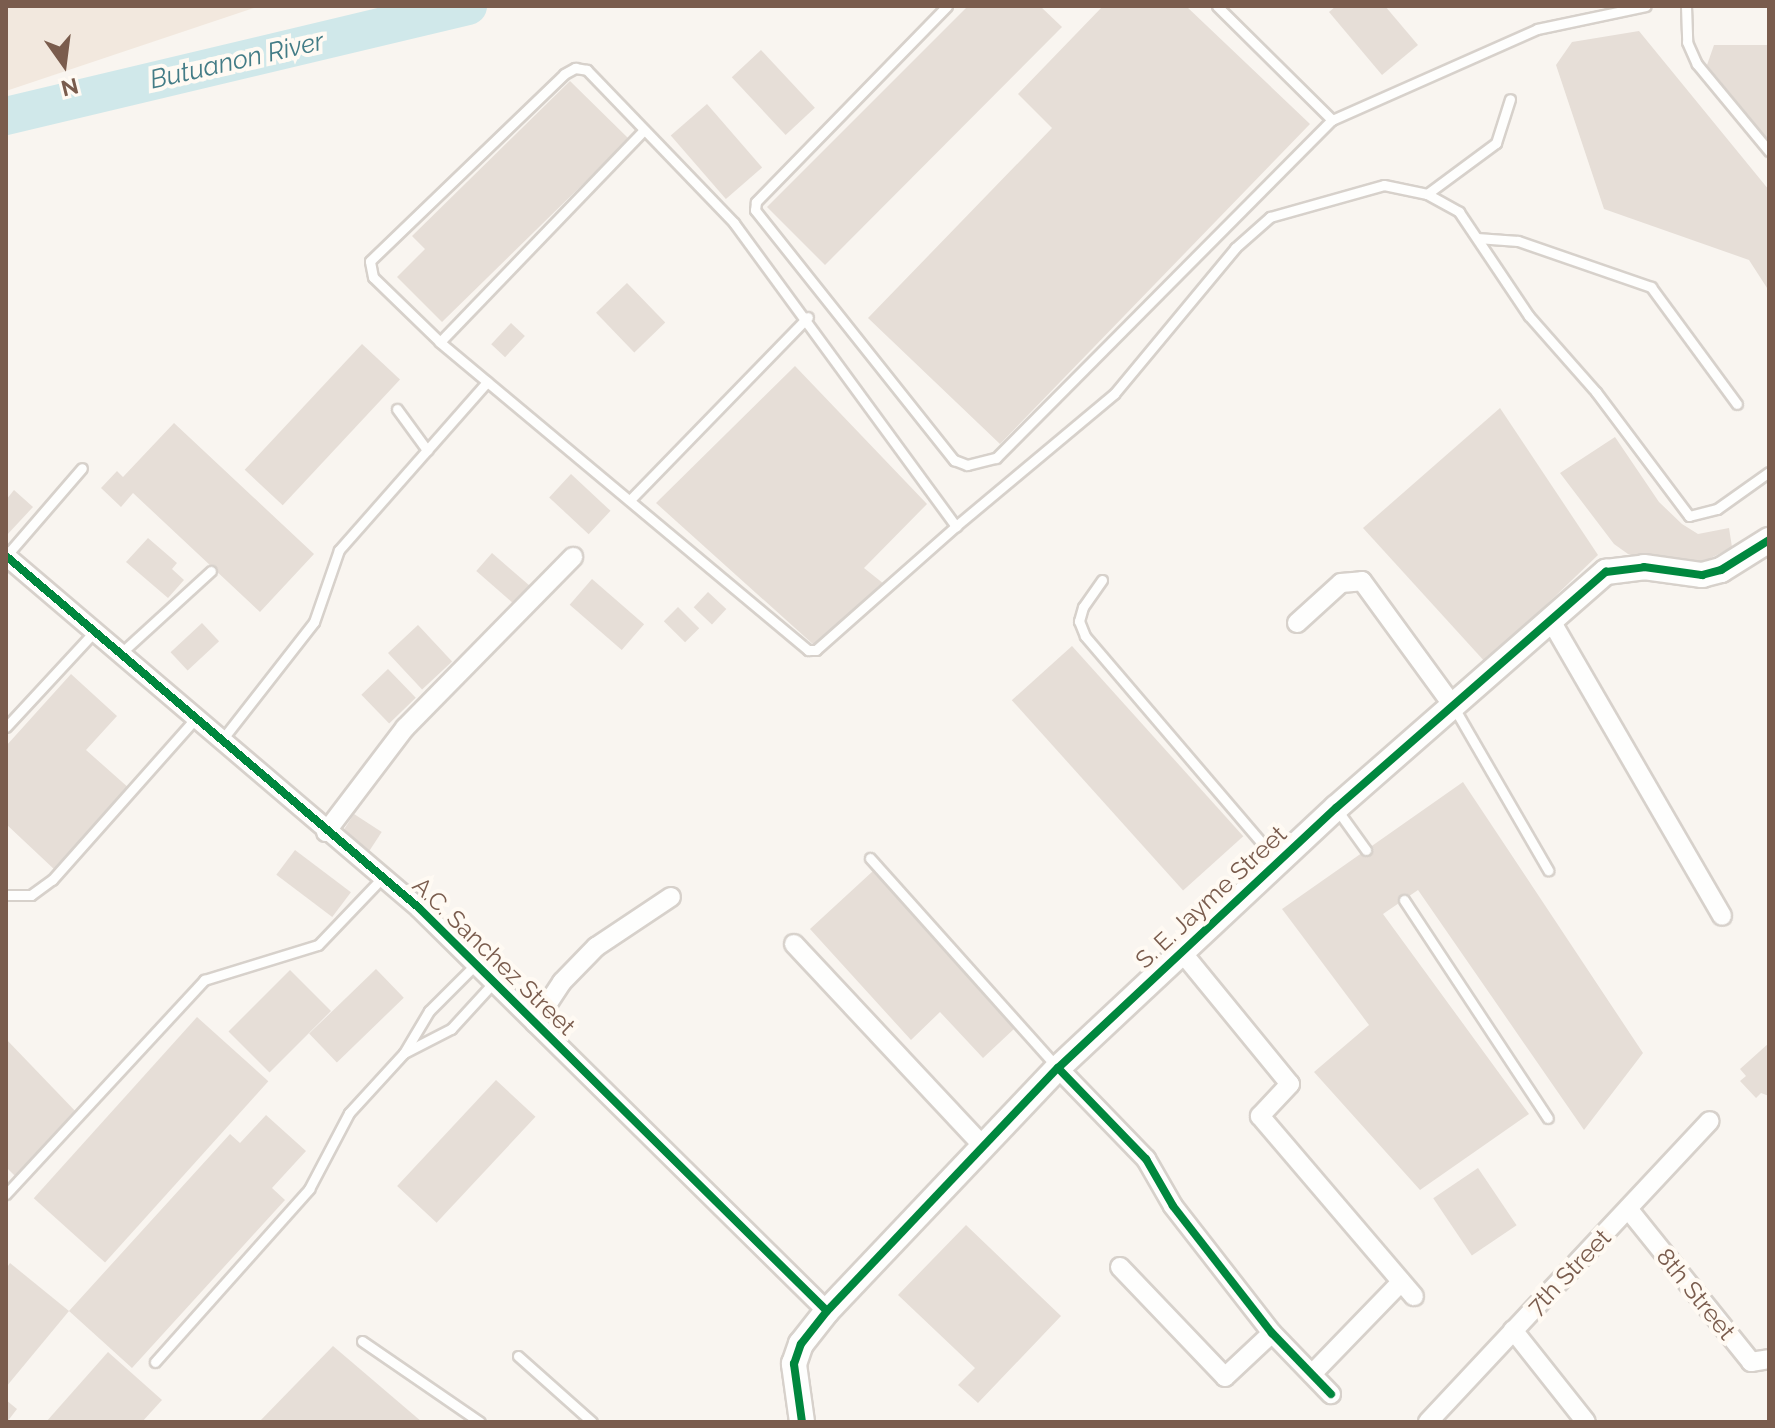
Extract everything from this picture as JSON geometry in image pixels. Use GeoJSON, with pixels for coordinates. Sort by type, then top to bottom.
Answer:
{"type":"FeatureCollection","features":[{"type":"Feature","properties":{"kind":"street","name":"S. E. Jayme Street"},"geometry":{"type":"LineString","coordinates":[[802,1422],[794,1364],[801,1344],[827,1311],[1058,1068],[1336,808],[1606,572],[1644,567],[1702,575],[1721,570],[1769,540]]}},
{"type":"Feature","properties":{"kind":"street","name":"A.C. Sanchez Street"},"geometry":{"type":"LineString","coordinates":[[6,556],[382,878],[476,964],[827,1311]]}},
{"type":"Feature","properties":{"kind":"street"},"geometry":{"type":"LineString","coordinates":[[326,832],[405,728],[573,557]]}},
{"type":"Feature","properties":{"kind":"street"},"geometry":{"type":"LineString","coordinates":[[1297,623],[1341,583],[1362,581],[1453,706]]}},
{"type":"Feature","properties":{"kind":"street"},"geometry":{"type":"LineString","coordinates":[[1550,619],[1722,916]]}},
{"type":"Feature","properties":{"kind":"street"},"geometry":{"type":"LineString","coordinates":[[535,1023],[562,982],[596,947],[671,897]]}},
{"type":"Feature","properties":{"kind":"street"},"geometry":{"type":"LineString","coordinates":[[794,944],[984,1147]]}},
{"type":"Feature","properties":{"kind":"street"},"geometry":{"type":"LineString","coordinates":[[1181,951],[1290,1084],[1260,1116],[1408,1289],[1312,1374]]}},
{"type":"Feature","properties":{"kind":"street"},"geometry":{"type":"LineString","coordinates":[[1058,1068],[1146,1159],[1173,1206],[1272,1333],[1331,1394]]}},
{"type":"Feature","properties":{"kind":"street","name":"7th Street"},"geometry":{"type":"LineString","coordinates":[[1428,1422],[1710,1121]]}},
{"type":"Feature","properties":{"kind":"street","name":"8th Street"},"geometry":{"type":"LineString","coordinates":[[1629,1210],[1751,1362],[1769,1359]]}},
{"type":"Feature","properties":{"kind":"street"},"geometry":{"type":"LineString","coordinates":[[1120,1267],[1225,1377],[1272,1333]]}},
{"type":"Feature","properties":{"kind":"street"},"geometry":{"type":"LineString","coordinates":[[1513,1330],[1586,1422]]}},
{"type":"Feature","properties":{"kind":"lane"},"geometry":{"type":"LineString","coordinates":[[947,6],[756,202],[755,210],[954,460],[967,465],[996,458],[1332,120],[1537,29],[1646,6]]}},
{"type":"Feature","properties":{"kind":"lane"},"geometry":{"type":"LineString","coordinates":[[1217,6],[1332,120]]}},
{"type":"Feature","properties":{"kind":"lane"},"geometry":{"type":"LineString","coordinates":[[1686,6],[1687,42],[1697,64],[1769,151]]}},
{"type":"Feature","properties":{"kind":"lane"},"geometry":{"type":"LineString","coordinates":[[956,526],[808,317],[734,223],[587,70],[575,68],[370,261],[373,277],[440,342],[812,651],[1114,394],[1235,248],[1270,217],[1384,185],[1427,194],[1459,212],[1529,316],[1596,392],[1689,516],[1717,509],[1769,472]]}},
{"type":"Feature","properties":{"kind":"lane"},"geometry":{"type":"LineString","coordinates":[[1427,194],[1496,143],[1510,99]]}},
{"type":"Feature","properties":{"kind":"lane"},"geometry":{"type":"LineString","coordinates":[[440,342],[644,130]]}},
{"type":"Feature","properties":{"kind":"lane"},"geometry":{"type":"LineString","coordinates":[[1477,238],[1518,241],[1651,287],[1737,404]]}},
{"type":"Feature","properties":{"kind":"lane"},"geometry":{"type":"LineString","coordinates":[[630,500],[808,317]]}},
{"type":"Feature","properties":{"kind":"lane"},"geometry":{"type":"LineString","coordinates":[[221,741],[314,622],[339,550],[487,382]]}},
{"type":"Feature","properties":{"kind":"lane"},"geometry":{"type":"LineString","coordinates":[[397,409],[427,450]]}},
{"type":"Feature","properties":{"kind":"lane"},"geometry":{"type":"LineString","coordinates":[[6,556],[82,468]]}},
{"type":"Feature","properties":{"kind":"lane"},"geometry":{"type":"LineString","coordinates":[[120,654],[211,571]]}},
{"type":"Feature","properties":{"kind":"lane"},"geometry":{"type":"LineString","coordinates":[[1102,580],[1083,607],[1079,621],[1085,636],[1278,862]]}},
{"type":"Feature","properties":{"kind":"lane"},"geometry":{"type":"LineString","coordinates":[[6,727],[93,633]]}},
{"type":"Feature","properties":{"kind":"lane"},"geometry":{"type":"LineString","coordinates":[[1453,706],[1548,870]]}},
{"type":"Feature","properties":{"kind":"lane"},"geometry":{"type":"LineString","coordinates":[[6,895],[31,895],[52,880],[194,720]]}},
{"type":"Feature","properties":{"kind":"lane"},"geometry":{"type":"LineString","coordinates":[[1336,808],[1366,850]]}},
{"type":"Feature","properties":{"kind":"lane"},"geometry":{"type":"LineString","coordinates":[[870,858],[1058,1068]]}},
{"type":"Feature","properties":{"kind":"lane"},"geometry":{"type":"LineString","coordinates":[[6,1194],[204,980],[318,945],[382,878]]}},
{"type":"Feature","properties":{"kind":"lane"},"geometry":{"type":"LineString","coordinates":[[1404,900],[1548,1118]]}},
{"type":"Feature","properties":{"kind":"lane"},"geometry":{"type":"LineString","coordinates":[[155,1362],[309,1189],[349,1113],[404,1053],[429,1011],[476,964]]}},
{"type":"Feature","properties":{"kind":"lane"},"geometry":{"type":"LineString","coordinates":[[404,1053],[451,1029],[494,982]]}},
{"type":"Feature","properties":{"kind":"lane"},"geometry":{"type":"LineString","coordinates":[[362,1341],[480,1422]]}},
{"type":"Feature","properties":{"kind":"lane"},"geometry":{"type":"LineString","coordinates":[[518,1356],[592,1422]]}},
{"type":"Feature","properties":{"kind":"shaded area"},"geometry":{"type":"Polygon","coordinates":[[[6,6],[260,6],[6,91],[6,6]]]}},
{"type":"Feature","properties":{"kind":"building"},"geometry":{"type":"Polygon","coordinates":[[[968,6],[1040,6],[1062,27],[825,265],[767,207],[968,6]]]}},
{"type":"Feature","properties":{"kind":"building"},"geometry":{"type":"Polygon","coordinates":[[[1103,6],[1186,6],[1310,124],[1000,444],[868,318],[1052,128],[1018,94],[1103,6]]]}},
{"type":"Feature","properties":{"kind":"building"},"geometry":{"type":"Polygon","coordinates":[[[1336,6],[1385,6],[1418,45],[1382,75],[1329,12],[1336,6]]]}},
{"type":"Feature","properties":{"kind":"building"},"geometry":{"type":"Polygon","coordinates":[[[1639,31],[1769,190],[1769,291],[1749,260],[1604,209],[1556,65],[1572,42],[1639,31]]]}},
{"type":"Feature","properties":{"kind":"building"},"geometry":{"type":"Polygon","coordinates":[[[1714,45],[1769,45],[1769,141],[1707,65],[1714,45]]]}},
{"type":"Feature","properties":{"kind":"building"},"geometry":{"type":"Polygon","coordinates":[[[761,50],[815,108],[786,135],[732,77],[761,50]]]}},
{"type":"Feature","properties":{"kind":"building"},"geometry":{"type":"Polygon","coordinates":[[[570,81],[629,139],[442,322],[397,277],[425,249],[412,236],[570,81]]]}},
{"type":"Feature","properties":{"kind":"building"},"geometry":{"type":"Polygon","coordinates":[[[707,104],[762,167],[726,199],[671,135],[707,104]]]}},
{"type":"Feature","properties":{"kind":"building"},"geometry":{"type":"Polygon","coordinates":[[[627,283],[665,323],[634,352],[596,313],[627,283]]]}},
{"type":"Feature","properties":{"kind":"building"},"geometry":{"type":"Polygon","coordinates":[[[511,323],[525,336],[505,357],[491,344],[511,323]]]}},
{"type":"Feature","properties":{"kind":"building"},"geometry":{"type":"Polygon","coordinates":[[[362,344],[400,379],[283,505],[245,470],[362,344]]]}},
{"type":"Feature","properties":{"kind":"building"},"geometry":{"type":"Polygon","coordinates":[[[795,366],[927,504],[864,568],[884,584],[815,646],[656,503],[795,366]]]}},
{"type":"Feature","properties":{"kind":"building"},"geometry":{"type":"Polygon","coordinates":[[[1500,408],[1598,555],[1486,663],[1363,528],[1500,408]]]}},
{"type":"Feature","properties":{"kind":"building"},"geometry":{"type":"Polygon","coordinates":[[[174,423],[314,554],[260,612],[133,493],[121,507],[101,488],[117,471],[123,477],[174,423]]]}},
{"type":"Feature","properties":{"kind":"building"},"geometry":{"type":"Polygon","coordinates":[[[1615,437],[1659,502],[1682,524],[1698,534],[1729,528],[1732,547],[1709,559],[1670,567],[1628,554],[1614,544],[1560,473],[1615,437]]]}},
{"type":"Feature","properties":{"kind":"building"},"geometry":{"type":"Polygon","coordinates":[[[571,474],[610,511],[589,534],[549,497],[571,474]]]}},
{"type":"Feature","properties":{"kind":"building"},"geometry":{"type":"Polygon","coordinates":[[[14,490],[33,507],[6,536],[6,500],[14,490]]]}},
{"type":"Feature","properties":{"kind":"building"},"geometry":{"type":"Polygon","coordinates":[[[148,538],[177,563],[172,569],[184,580],[168,598],[126,562],[148,538]]]}},
{"type":"Feature","properties":{"kind":"building"},"geometry":{"type":"Polygon","coordinates":[[[492,553],[530,586],[514,604],[476,571],[492,553]]]}},
{"type":"Feature","properties":{"kind":"building"},"geometry":{"type":"Polygon","coordinates":[[[592,579],[644,624],[622,650],[570,605],[592,579]]]}},
{"type":"Feature","properties":{"kind":"building"},"geometry":{"type":"Polygon","coordinates":[[[708,592],[726,609],[712,624],[694,607],[708,592]]]}},
{"type":"Feature","properties":{"kind":"building"},"geometry":{"type":"Polygon","coordinates":[[[678,607],[699,628],[685,642],[664,621],[678,607]]]}},
{"type":"Feature","properties":{"kind":"building"},"geometry":{"type":"Polygon","coordinates":[[[202,623],[219,641],[188,671],[171,652],[202,623]]]}},
{"type":"Feature","properties":{"kind":"building"},"geometry":{"type":"Polygon","coordinates":[[[418,625],[452,662],[422,690],[388,653],[418,625]]]}},
{"type":"Feature","properties":{"kind":"building"},"geometry":{"type":"Polygon","coordinates":[[[1072,646],[1243,836],[1183,890],[1012,700],[1072,646]]]}},
{"type":"Feature","properties":{"kind":"building"},"geometry":{"type":"Polygon","coordinates":[[[388,669],[416,698],[389,723],[361,695],[388,669]]]}},
{"type":"Feature","properties":{"kind":"building"},"geometry":{"type":"Polygon","coordinates":[[[71,674],[117,716],[86,750],[130,789],[56,871],[6,824],[6,746],[71,674]]]}},
{"type":"Feature","properties":{"kind":"building"},"geometry":{"type":"Polygon","coordinates":[[[1463,782],[1643,1053],[1584,1130],[1418,890],[1383,914],[1529,1114],[1420,1190],[1314,1072],[1369,1025],[1282,909],[1463,782]]]}},
{"type":"Feature","properties":{"kind":"building"},"geometry":{"type":"Polygon","coordinates":[[[354,814],[382,832],[369,852],[341,834],[354,814]]]}},
{"type":"Feature","properties":{"kind":"building"},"geometry":{"type":"Polygon","coordinates":[[[295,850],[351,892],[332,917],[276,875],[295,850]]]}},
{"type":"Feature","properties":{"kind":"building"},"geometry":{"type":"Polygon","coordinates":[[[873,871],[1015,1028],[983,1058],[940,1012],[911,1040],[810,929],[873,871]]]}},
{"type":"Feature","properties":{"kind":"building"},"geometry":{"type":"Polygon","coordinates":[[[376,969],[404,998],[337,1062],[309,1034],[376,969]]]}},
{"type":"Feature","properties":{"kind":"building"},"geometry":{"type":"Polygon","coordinates":[[[290,970],[331,1011],[269,1073],[228,1032],[290,970]]]}},
{"type":"Feature","properties":{"kind":"building"},"geometry":{"type":"Polygon","coordinates":[[[197,1017],[268,1081],[105,1263],[34,1198],[197,1017]]]}},
{"type":"Feature","properties":{"kind":"building"},"geometry":{"type":"Polygon","coordinates":[[[6,1039],[79,1115],[15,1176],[6,1167],[6,1039]]]}},
{"type":"Feature","properties":{"kind":"building"},"geometry":{"type":"Polygon","coordinates":[[[1769,1043],[1769,1096],[1761,1093],[1756,1098],[1740,1081],[1746,1076],[1740,1069],[1769,1043]]]}},
{"type":"Feature","properties":{"kind":"building"},"geometry":{"type":"Polygon","coordinates":[[[496,1080],[535,1117],[437,1223],[397,1186],[496,1080]]]}},
{"type":"Feature","properties":{"kind":"building"},"geometry":{"type":"Polygon","coordinates":[[[266,1115],[306,1151],[272,1188],[285,1200],[132,1368],[69,1311],[230,1134],[240,1143],[266,1115]]]}},
{"type":"Feature","properties":{"kind":"building"},"geometry":{"type":"Polygon","coordinates":[[[1478,1168],[1517,1225],[1472,1255],[1433,1198],[1478,1168]]]}},
{"type":"Feature","properties":{"kind":"building"},"geometry":{"type":"Polygon","coordinates":[[[966,1225],[1061,1316],[978,1403],[958,1385],[975,1368],[898,1295],[966,1225]]]}},
{"type":"Feature","properties":{"kind":"building"},"geometry":{"type":"Polygon","coordinates":[[[10,1263],[69,1311],[6,1387],[6,1269],[10,1263]]]}},
{"type":"Feature","properties":{"kind":"building"},"geometry":{"type":"Polygon","coordinates":[[[333,1346],[422,1422],[259,1422],[333,1346]]]}},
{"type":"Feature","properties":{"kind":"building"},"geometry":{"type":"Polygon","coordinates":[[[108,1352],[162,1400],[142,1422],[46,1422],[108,1352]]]}},
{"type":"Feature","properties":{"kind":"building"},"geometry":{"type":"Polygon","coordinates":[[[6,1400],[17,1409],[7,1422],[6,1422],[6,1400]]]}},
{"type":"Feature","properties":{"kind":"waterway","name":"Butuanon River"},"geometry":{"type":"LineString","coordinates":[[6,116],[468,6]]}},
{"type":"Feature","properties":{"kind":"cycle path"},"geometry":{"type":"LineString","coordinates":[[802,1422],[794,1364],[801,1344],[827,1311],[1058,1068],[1336,808],[1606,572],[1644,567],[1702,575],[1721,570],[1769,540]]}},
{"type":"Feature","properties":{"kind":"cycle path"},"geometry":{"type":"LineString","coordinates":[[6,556],[419,908],[827,1311]]}},
{"type":"Feature","properties":{"kind":"cycle path"},"geometry":{"type":"LineString","coordinates":[[1058,1068],[1146,1159],[1173,1206],[1272,1333],[1331,1394]]}}]}
